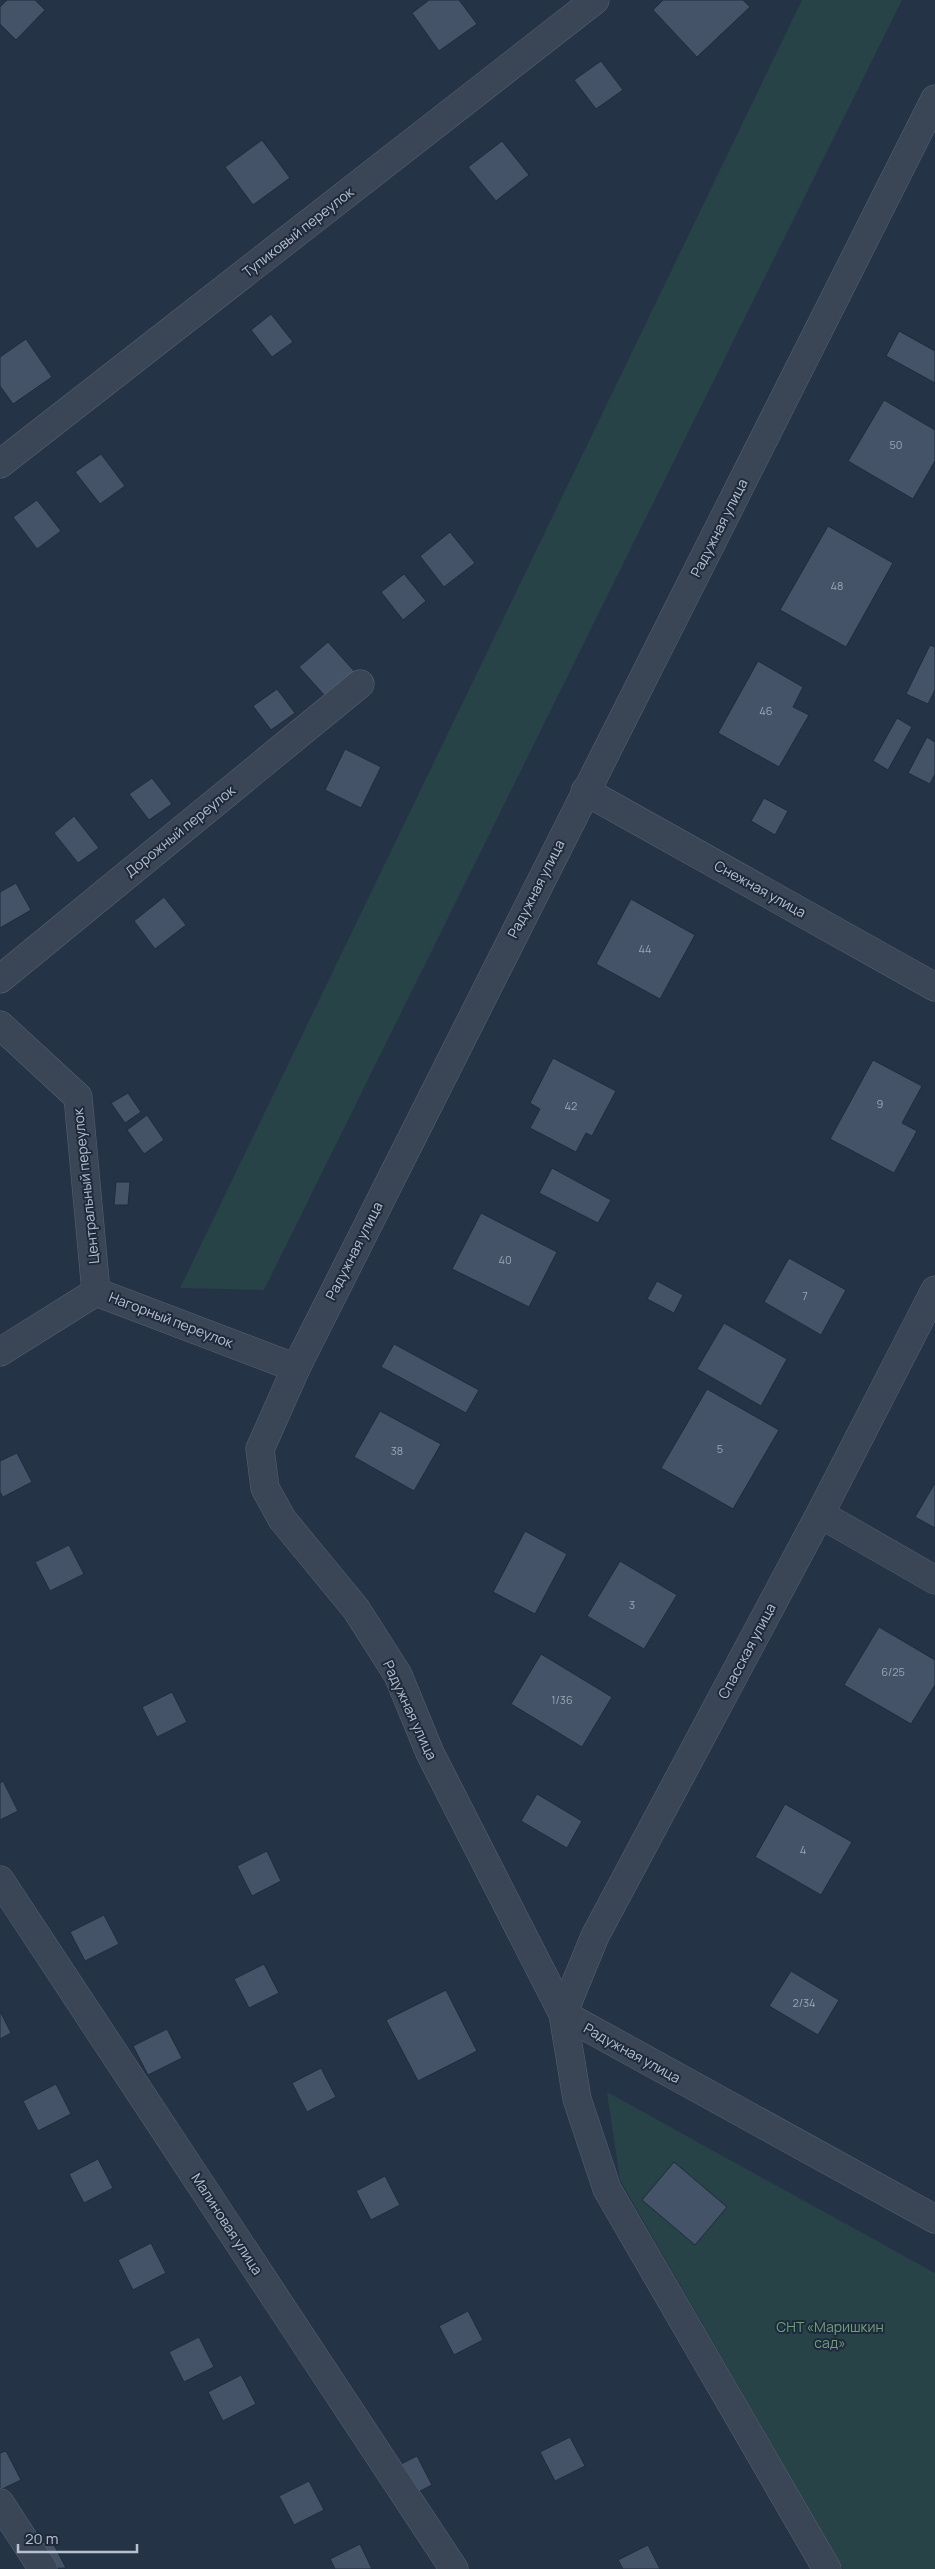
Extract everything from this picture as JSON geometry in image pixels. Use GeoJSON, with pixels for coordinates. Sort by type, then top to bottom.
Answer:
{"type":"FeatureCollection","features":[{"type":"Feature","properties":{"kind":"street","name":"Тупиковый переулок"},"geometry":{"type":"LineString","coordinates":[[0,464],[595,0]]}},
{"type":"Feature","properties":{"kind":"street","name":"Радужная улица"},"geometry":{"type":"LineString","coordinates":[[935,99],[296,1368],[260,1449],[265,1488],[282,1519],[356,1608],[398,1676],[430,1753],[563,2014],[935,2219]]}},
{"type":"Feature","properties":{"kind":"street","name":"Дорожный переулок"},"geometry":{"type":"LineString","coordinates":[[0,979],[360,684]]}},
{"type":"Feature","properties":{"kind":"street","name":"Снежная улица"},"geometry":{"type":"LineString","coordinates":[[585,791],[935,987]]}},
{"type":"Feature","properties":{"kind":"street","name":"Центральный переулок"},"geometry":{"type":"LineString","coordinates":[[0,1025],[78,1097],[96,1292]]}},
{"type":"Feature","properties":{"kind":"street","name":"Спасская улица"},"geometry":{"type":"LineString","coordinates":[[563,2014],[595,1936],[820,1514],[935,1290]]}},
{"type":"Feature","properties":{"kind":"street","name":"Нагорный переулок"},"geometry":{"type":"LineString","coordinates":[[0,1352],[96,1292],[296,1368]]}},
{"type":"Feature","properties":{"kind":"street"},"geometry":{"type":"LineString","coordinates":[[820,1514],[935,1580]]}},
{"type":"Feature","properties":{"kind":"street","name":"Малиновая улица"},"geometry":{"type":"LineString","coordinates":[[0,1880],[454,2569]]}},
{"type":"Feature","properties":{"kind":"street"},"geometry":{"type":"LineString","coordinates":[[563,2014],[577,2099],[607,2189],[827,2569]]}},
{"type":"Feature","properties":{"kind":"street"},"geometry":{"type":"LineString","coordinates":[[0,2503],[43,2569]]}},
{"type":"Feature","properties":{"kind":"green space"},"geometry":{"type":"Polygon","coordinates":[[[802,0],[902,0],[264,1290],[180,1288],[802,0]]]}},
{"type":"Feature","properties":{"kind":"green space","name":"СНТ «Маришкин сад»"},"geometry":{"type":"Polygon","coordinates":[[[607,2092],[935,2273],[935,2569],[843,2569],[620,2180],[607,2092]]]}},
{"type":"Feature","properties":{"kind":"building"},"geometry":{"type":"Polygon","coordinates":[[[7,0],[35,0],[45,10],[16,40],[0,24],[0,7],[7,0]]]}},
{"type":"Feature","properties":{"kind":"building"},"geometry":{"type":"Polygon","coordinates":[[[429,0],[459,0],[477,24],[439,51],[412,13],[429,0]]]}},
{"type":"Feature","properties":{"kind":"building"},"geometry":{"type":"Polygon","coordinates":[[[663,0],[743,0],[750,7],[697,57],[653,10],[663,0]]]}},
{"type":"Feature","properties":{"kind":"building"},"geometry":{"type":"Polygon","coordinates":[[[601,61],[623,90],[596,109],[574,80],[601,61]]]}},
{"type":"Feature","properties":{"kind":"building"},"geometry":{"type":"Polygon","coordinates":[[[262,140],[290,178],[253,205],[225,167],[262,140]]]}},
{"type":"Feature","properties":{"kind":"building"},"geometry":{"type":"Polygon","coordinates":[[[502,141],[529,175],[496,201],[468,167],[502,141]]]}},
{"type":"Feature","properties":{"kind":"building"},"geometry":{"type":"Polygon","coordinates":[[[271,314],[293,342],[272,357],[251,330],[271,314]]]}},
{"type":"Feature","properties":{"kind":"building"},"geometry":{"type":"Polygon","coordinates":[[[899,331],[935,351],[935,383],[886,356],[899,331]]]}},
{"type":"Feature","properties":{"kind":"building"},"geometry":{"type":"Polygon","coordinates":[[[26,339],[52,377],[13,404],[0,386],[0,357],[26,339]]]}},
{"type":"Feature","properties":{"kind":"building"},"geometry":{"type":"Polygon","coordinates":[[[884,400],[935,430],[935,461],[913,499],[848,461],[884,400]]]}},
{"type":"Feature","properties":{"kind":"building"},"geometry":{"type":"Polygon","coordinates":[[[101,454],[125,486],[100,504],[75,472],[101,454]]]}},
{"type":"Feature","properties":{"kind":"building"},"geometry":{"type":"Polygon","coordinates":[[[37,500],[61,531],[37,549],[13,517],[37,500]]]}},
{"type":"Feature","properties":{"kind":"building"},"geometry":{"type":"Polygon","coordinates":[[[828,526],[893,563],[846,647],[780,610],[828,526]]]}},
{"type":"Feature","properties":{"kind":"building"},"geometry":{"type":"Polygon","coordinates":[[[450,532],[475,563],[444,587],[420,556],[450,532]]]}},
{"type":"Feature","properties":{"kind":"building"},"geometry":{"type":"Polygon","coordinates":[[[404,574],[426,601],[403,620],[381,592],[404,574]]]}},
{"type":"Feature","properties":{"kind":"building"},"geometry":{"type":"Polygon","coordinates":[[[328,642],[354,671],[325,696],[299,667],[328,642]]]}},
{"type":"Feature","properties":{"kind":"building"},"geometry":{"type":"Polygon","coordinates":[[[930,645],[935,647],[935,690],[928,704],[906,694],[930,645]]]}},
{"type":"Feature","properties":{"kind":"building"},"geometry":{"type":"Polygon","coordinates":[[[758,661],[803,687],[793,707],[809,715],[779,767],[718,733],[758,661]]]}},
{"type":"Feature","properties":{"kind":"building"},"geometry":{"type":"Polygon","coordinates":[[[277,689],[295,713],[271,730],[253,706],[277,689]]]}},
{"type":"Feature","properties":{"kind":"building"},"geometry":{"type":"Polygon","coordinates":[[[897,718],[912,727],[888,770],[873,761],[897,718]]]}},
{"type":"Feature","properties":{"kind":"building"},"geometry":{"type":"Polygon","coordinates":[[[927,737],[935,742],[935,774],[930,784],[908,773],[927,737]]]}},
{"type":"Feature","properties":{"kind":"building"},"geometry":{"type":"Polygon","coordinates":[[[345,749],[381,767],[361,808],[325,790],[345,749]]]}},
{"type":"Feature","properties":{"kind":"building"},"geometry":{"type":"Polygon","coordinates":[[[152,778],[172,804],[149,820],[129,794],[152,778]]]}},
{"type":"Feature","properties":{"kind":"building"},"geometry":{"type":"Polygon","coordinates":[[[764,798],[788,811],[775,835],[751,821],[764,798]]]}},
{"type":"Feature","properties":{"kind":"building"},"geometry":{"type":"Polygon","coordinates":[[[74,816],[99,848],[78,863],[54,833],[74,816]]]}},
{"type":"Feature","properties":{"kind":"building"},"geometry":{"type":"Polygon","coordinates":[[[16,883],[31,910],[0,928],[0,892],[16,883]]]}},
{"type":"Feature","properties":{"kind":"building"},"geometry":{"type":"Polygon","coordinates":[[[164,897],[186,925],[155,949],[134,921],[164,897]]]}},
{"type":"Feature","properties":{"kind":"building"},"geometry":{"type":"Polygon","coordinates":[[[631,899],[695,935],[660,999],[596,964],[631,899]]]}},
{"type":"Feature","properties":{"kind":"building"},"geometry":{"type":"Polygon","coordinates":[[[553,1058],[616,1091],[592,1136],[586,1133],[576,1152],[530,1128],[540,1109],[530,1103],[553,1058]]]}},
{"type":"Feature","properties":{"kind":"building"},"geometry":{"type":"Polygon","coordinates":[[[873,1060],[922,1086],[902,1123],[917,1131],[894,1173],[830,1139],[873,1060]]]}},
{"type":"Feature","properties":{"kind":"building"},"geometry":{"type":"Polygon","coordinates":[[[128,1093],[141,1112],[125,1123],[111,1103],[128,1093]]]}},
{"type":"Feature","properties":{"kind":"building"},"geometry":{"type":"Polygon","coordinates":[[[147,1115],[164,1140],[144,1154],[127,1130],[147,1115]]]}},
{"type":"Feature","properties":{"kind":"building"},"geometry":{"type":"Polygon","coordinates":[[[552,1168],[611,1200],[598,1223],[539,1193],[552,1168]]]}},
{"type":"Feature","properties":{"kind":"building"},"geometry":{"type":"Polygon","coordinates":[[[116,1182],[130,1182],[128,1205],[114,1205],[116,1182]]]}},
{"type":"Feature","properties":{"kind":"building"},"geometry":{"type":"Polygon","coordinates":[[[481,1213],[557,1252],[529,1307],[452,1269],[481,1213]]]}},
{"type":"Feature","properties":{"kind":"building"},"geometry":{"type":"Polygon","coordinates":[[[789,1258],[846,1290],[821,1335],[764,1302],[789,1258]]]}},
{"type":"Feature","properties":{"kind":"building"},"geometry":{"type":"Polygon","coordinates":[[[657,1281],[683,1295],[674,1313],[647,1299],[657,1281]]]}},
{"type":"Feature","properties":{"kind":"building"},"geometry":{"type":"Polygon","coordinates":[[[724,1323],[787,1359],[761,1406],[697,1369],[724,1323]]]}},
{"type":"Feature","properties":{"kind":"building"},"geometry":{"type":"Polygon","coordinates":[[[394,1344],[479,1390],[466,1413],[381,1367],[394,1344]]]}},
{"type":"Feature","properties":{"kind":"building"},"geometry":{"type":"Polygon","coordinates":[[[707,1389],[779,1430],[733,1509],[661,1468],[707,1389]]]}},
{"type":"Feature","properties":{"kind":"building"},"geometry":{"type":"Polygon","coordinates":[[[380,1411],[441,1444],[414,1491],[354,1457],[380,1411]]]}},
{"type":"Feature","properties":{"kind":"building"},"geometry":{"type":"Polygon","coordinates":[[[17,1453],[32,1482],[3,1497],[0,1492],[0,1461],[17,1453]]]}},
{"type":"Feature","properties":{"kind":"building"},"geometry":{"type":"Polygon","coordinates":[[[935,1483],[935,1528],[915,1517],[935,1483]]]}},
{"type":"Feature","properties":{"kind":"building"},"geometry":{"type":"Polygon","coordinates":[[[525,1531],[567,1554],[535,1614],[493,1592],[525,1531]]]}},
{"type":"Feature","properties":{"kind":"building"},"geometry":{"type":"Polygon","coordinates":[[[69,1545],[84,1574],[50,1591],[35,1562],[69,1545]]]}},
{"type":"Feature","properties":{"kind":"building"},"geometry":{"type":"Polygon","coordinates":[[[620,1561],[677,1595],[644,1649],[587,1616],[620,1561]]]}},
{"type":"Feature","properties":{"kind":"building"},"geometry":{"type":"Polygon","coordinates":[[[879,1627],[935,1660],[935,1685],[911,1724],[844,1685],[879,1627]]]}},
{"type":"Feature","properties":{"kind":"building"},"geometry":{"type":"Polygon","coordinates":[[[541,1654],[612,1697],[582,1747],[511,1704],[541,1654]]]}},
{"type":"Feature","properties":{"kind":"building"},"geometry":{"type":"Polygon","coordinates":[[[172,1692],[187,1722],[157,1737],[142,1707],[172,1692]]]}},
{"type":"Feature","properties":{"kind":"building"},"geometry":{"type":"Polygon","coordinates":[[[3,1781],[18,1811],[0,1820],[0,1783],[3,1781]]]}},
{"type":"Feature","properties":{"kind":"building"},"geometry":{"type":"Polygon","coordinates":[[[537,1794],[582,1821],[567,1848],[521,1821],[537,1794]]]}},
{"type":"Feature","properties":{"kind":"building"},"geometry":{"type":"Polygon","coordinates":[[[785,1804],[852,1842],[821,1895],[755,1857],[785,1804]]]}},
{"type":"Feature","properties":{"kind":"building"},"geometry":{"type":"Polygon","coordinates":[[[267,1851],[281,1881],[252,1896],[237,1866],[267,1851]]]}},
{"type":"Feature","properties":{"kind":"building"},"geometry":{"type":"Polygon","coordinates":[[[104,1915],[119,1944],[85,1961],[70,1932],[104,1915]]]}},
{"type":"Feature","properties":{"kind":"building"},"geometry":{"type":"Polygon","coordinates":[[[264,1964],[279,1993],[249,2008],[234,1979],[264,1964]]]}},
{"type":"Feature","properties":{"kind":"building"},"geometry":{"type":"Polygon","coordinates":[[[791,1971],[839,2000],[818,2035],[769,2006],[791,1971]]]}},
{"type":"Feature","properties":{"kind":"building"},"geometry":{"type":"Polygon","coordinates":[[[446,1990],[477,2051],[418,2081],[386,2020],[446,1990]]]}},
{"type":"Feature","properties":{"kind":"building"},"geometry":{"type":"Polygon","coordinates":[[[0,2011],[11,2033],[0,2039],[0,2011]]]}},
{"type":"Feature","properties":{"kind":"building"},"geometry":{"type":"Polygon","coordinates":[[[167,2029],[182,2058],[148,2075],[133,2046],[167,2029]]]}},
{"type":"Feature","properties":{"kind":"building"},"geometry":{"type":"Polygon","coordinates":[[[321,2068],[336,2097],[307,2112],[292,2083],[321,2068]]]}},
{"type":"Feature","properties":{"kind":"building"},"geometry":{"type":"Polygon","coordinates":[[[56,2084],[71,2114],[38,2131],[23,2101],[56,2084]]]}},
{"type":"Feature","properties":{"kind":"building"},"geometry":{"type":"Polygon","coordinates":[[[98,2159],[113,2188],[84,2203],[69,2174],[98,2159]]]}},
{"type":"Feature","properties":{"kind":"building"},"geometry":{"type":"Polygon","coordinates":[[[674,2162],[727,2207],[695,2245],[642,2200],[674,2162]]]}},
{"type":"Feature","properties":{"kind":"building"},"geometry":{"type":"Polygon","coordinates":[[[385,2176],[400,2205],[371,2220],[356,2191],[385,2176]]]}},
{"type":"Feature","properties":{"kind":"building"},"geometry":{"type":"Polygon","coordinates":[[[151,2243],[166,2273],[133,2290],[118,2260],[151,2243]]]}},
{"type":"Feature","properties":{"kind":"building"},"geometry":{"type":"Polygon","coordinates":[[[468,2311],[483,2340],[454,2355],[439,2326],[468,2311]]]}},
{"type":"Feature","properties":{"kind":"building"},"geometry":{"type":"Polygon","coordinates":[[[199,2337],[214,2367],[184,2382],[169,2352],[199,2337]]]}},
{"type":"Feature","properties":{"kind":"building"},"geometry":{"type":"Polygon","coordinates":[[[241,2375],[256,2404],[223,2421],[208,2392],[241,2375]]]}},
{"type":"Feature","properties":{"kind":"building"},"geometry":{"type":"Polygon","coordinates":[[[570,2437],[585,2466],[555,2481],[540,2452],[570,2437]]]}},
{"type":"Feature","properties":{"kind":"building"},"geometry":{"type":"Polygon","coordinates":[[[6,2451],[21,2480],[0,2490],[0,2453],[6,2451]]]}},
{"type":"Feature","properties":{"kind":"building"},"geometry":{"type":"Polygon","coordinates":[[[417,2456],[432,2485],[402,2500],[387,2471],[417,2456]]]}},
{"type":"Feature","properties":{"kind":"building"},"geometry":{"type":"Polygon","coordinates":[[[309,2481],[324,2510],[294,2525],[279,2496],[309,2481]]]}},
{"type":"Feature","properties":{"kind":"building"},"geometry":{"type":"Polygon","coordinates":[[[51,2539],[66,2568],[29,2569],[21,2554],[51,2539]]]}},
{"type":"Feature","properties":{"kind":"building"},"geometry":{"type":"Polygon","coordinates":[[[360,2544],[372,2569],[335,2569],[330,2559],[360,2544]]]}},
{"type":"Feature","properties":{"kind":"building"},"geometry":{"type":"Polygon","coordinates":[[[648,2545],[660,2569],[623,2569],[618,2560],[648,2545]]]}}]}
